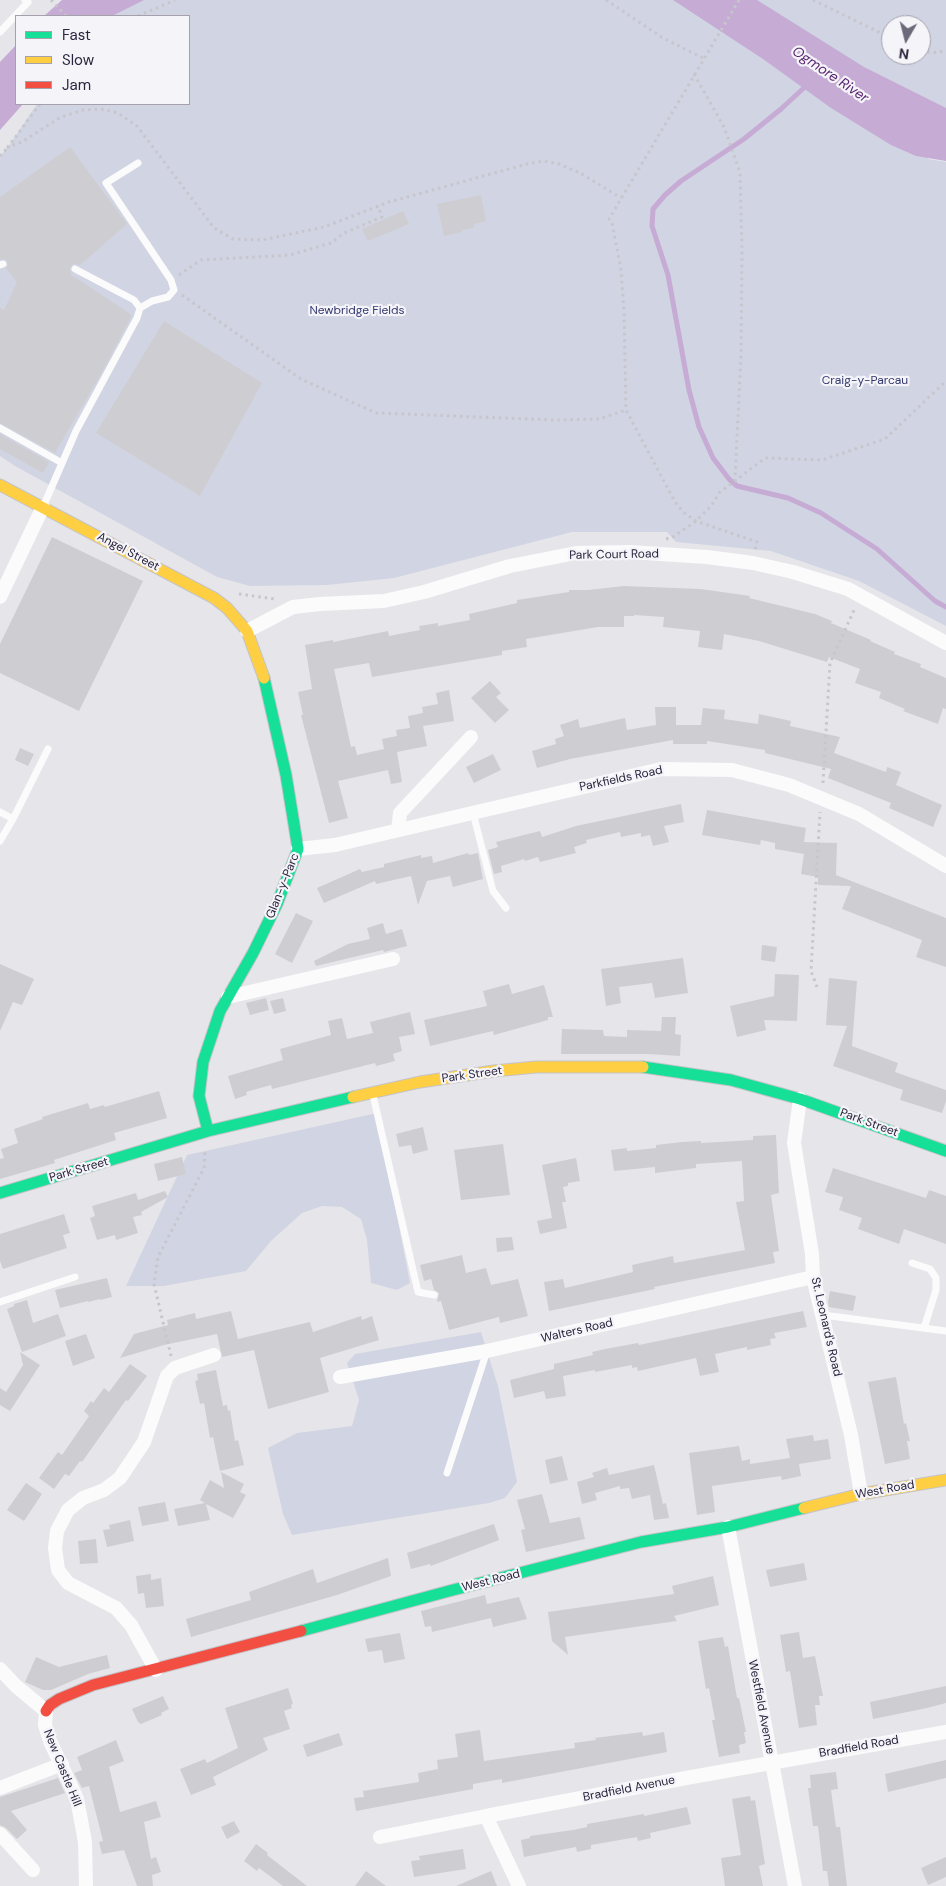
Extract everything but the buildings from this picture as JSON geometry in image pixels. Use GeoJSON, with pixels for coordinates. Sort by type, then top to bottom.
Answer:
{"type":"FeatureCollection","features":[{"type":"Feature","properties":{"kind":"street","name":"Angel Street"},"geometry":{"type":"LineString","coordinates":[[0,485],[214,598],[227,608],[247,631]]}},
{"type":"Feature","properties":{"kind":"street"},"geometry":{"type":"LineString","coordinates":[[0,597],[43,507]]}},
{"type":"Feature","properties":{"kind":"street","name":"Park Court Road"},"geometry":{"type":"LineString","coordinates":[[247,631],[293,608],[320,604],[384,601],[424,592],[510,566],[576,552],[629,552],[707,557],[754,563],[793,572],[848,590],[946,643]]}},
{"type":"Feature","properties":{"kind":"street","name":"Glan-y-Parc"},"geometry":{"type":"LineString","coordinates":[[205,1132],[199,1096],[200,1080],[203,1062],[217,1019],[277,904],[298,849],[286,774],[263,674],[247,631]]}},
{"type":"Feature","properties":{"kind":"street"},"geometry":{"type":"LineString","coordinates":[[398,830],[400,813],[471,737]]}},
{"type":"Feature","properties":{"kind":"street","name":"Parkfields Road"},"geometry":{"type":"LineString","coordinates":[[298,849],[335,845],[661,769],[732,770],[789,785],[859,814],[946,866]]}},
{"type":"Feature","properties":{"kind":"street"},"geometry":{"type":"LineString","coordinates":[[228,997],[393,959]]}},
{"type":"Feature","properties":{"kind":"street","name":"Park Street"},"geometry":{"type":"LineString","coordinates":[[0,1194],[205,1132],[420,1082],[494,1070],[536,1067],[640,1067],[731,1080],[800,1099],[946,1151]]}},
{"type":"Feature","properties":{"kind":"street","name":"St. Leonard's Road"},"geometry":{"type":"LineString","coordinates":[[800,1099],[794,1143],[812,1254],[813,1277],[851,1435],[861,1494]]}},
{"type":"Feature","properties":{"kind":"street","name":"Walters Road"},"geometry":{"type":"LineString","coordinates":[[340,1378],[487,1351],[813,1277]]}},
{"type":"Feature","properties":{"kind":"street"},"geometry":{"type":"LineString","coordinates":[[156,1670],[131,1625],[116,1608],[68,1583],[58,1570],[55,1548],[57,1531],[68,1510],[83,1498],[104,1490],[120,1478],[125,1471],[144,1442],[167,1376],[175,1368],[214,1356]]}},
{"type":"Feature","properties":{"kind":"street","name":"West Road"},"geometry":{"type":"LineString","coordinates":[[46,1711],[50,1705],[59,1699],[92,1685],[156,1670],[365,1613],[641,1542],[728,1527],[861,1494],[946,1480]]}},
{"type":"Feature","properties":{"kind":"street","name":"Westfield Avenue"},"geometry":{"type":"LineString","coordinates":[[728,1527],[795,1886]]}},
{"type":"Feature","properties":{"kind":"street","name":"New Castle Hill"},"geometry":{"type":"LineString","coordinates":[[0,1669],[16,1686],[46,1711],[45,1725],[50,1741],[77,1799],[85,1842],[86,1886]]}},
{"type":"Feature","properties":{"kind":"street","name":"Bradfield Road"},"geometry":{"type":"LineString","coordinates":[[771,1762],[946,1732]]}},
{"type":"Feature","properties":{"kind":"street","name":"Bradfield Avenue"},"geometry":{"type":"LineString","coordinates":[[380,1837],[771,1762]]}},
{"type":"Feature","properties":{"kind":"street"},"geometry":{"type":"LineString","coordinates":[[0,1788],[62,1764]]}},
{"type":"Feature","properties":{"kind":"street"},"geometry":{"type":"LineString","coordinates":[[486,1816],[519,1886]]}},
{"type":"Feature","properties":{"kind":"street"},"geometry":{"type":"LineString","coordinates":[[0,1834],[34,1870]]}},
{"type":"Feature","properties":{"kind":"lane"},"geometry":{"type":"LineString","coordinates":[[0,32],[26,1]]}},
{"type":"Feature","properties":{"kind":"lane"},"geometry":{"type":"LineString","coordinates":[[43,507],[76,431],[137,318],[140,308],[152,301],[168,297],[174,290],[171,280],[106,183],[138,163]]}},
{"type":"Feature","properties":{"kind":"lane"},"geometry":{"type":"LineString","coordinates":[[75,269],[134,300],[140,308]]}},
{"type":"Feature","properties":{"kind":"lane"},"geometry":{"type":"LineString","coordinates":[[0,428],[62,463]]}},
{"type":"Feature","properties":{"kind":"lane"},"geometry":{"type":"LineString","coordinates":[[0,841],[48,749]]}},
{"type":"Feature","properties":{"kind":"lane"},"geometry":{"type":"LineString","coordinates":[[0,812],[13,819]]}},
{"type":"Feature","properties":{"kind":"lane"},"geometry":{"type":"LineString","coordinates":[[473,813],[493,891],[506,908]]}},
{"type":"Feature","properties":{"kind":"lane"},"geometry":{"type":"LineString","coordinates":[[372,1093],[418,1292],[434,1295]]}},
{"type":"Feature","properties":{"kind":"lane"},"geometry":{"type":"LineString","coordinates":[[912,1263],[930,1270],[936,1278],[936,1290],[924,1328]]}},
{"type":"Feature","properties":{"kind":"lane"},"geometry":{"type":"LineString","coordinates":[[0,1302],[75,1277]]}},
{"type":"Feature","properties":{"kind":"lane"},"geometry":{"type":"LineString","coordinates":[[823,1315],[946,1331]]}},
{"type":"Feature","properties":{"kind":"lane"},"geometry":{"type":"LineString","coordinates":[[447,1473],[487,1351]]}},
{"type":"Feature","properties":{"kind":"path"},"geometry":{"type":"LineString","coordinates":[[51,0],[65,15]]}},
{"type":"Feature","properties":{"kind":"path"},"geometry":{"type":"LineString","coordinates":[[140,15],[175,0]]}},
{"type":"Feature","properties":{"kind":"path"},"geometry":{"type":"LineString","coordinates":[[606,0],[663,38],[703,58]]}},
{"type":"Feature","properties":{"kind":"path"},"geometry":{"type":"LineString","coordinates":[[738,0],[712,41],[609,219],[612,223],[621,270],[624,311],[626,410],[675,502],[683,512],[696,521],[757,542],[754,563]]}},
{"type":"Feature","properties":{"kind":"path"},"geometry":{"type":"LineString","coordinates":[[813,0],[881,33]]}},
{"type":"Feature","properties":{"kind":"path"},"geometry":{"type":"LineString","coordinates":[[931,53],[946,51]]}},
{"type":"Feature","properties":{"kind":"path"},"geometry":{"type":"LineString","coordinates":[[694,74],[724,127],[740,172],[742,251],[741,355],[735,480]]}},
{"type":"Feature","properties":{"kind":"path"},"geometry":{"type":"LineString","coordinates":[[0,156],[39,105]]}},
{"type":"Feature","properties":{"kind":"path"},"geometry":{"type":"LineString","coordinates":[[8,147],[22,142],[61,117],[82,110],[101,109],[118,113],[137,126],[214,228],[233,239],[262,240],[324,227],[378,206],[518,166],[544,161],[559,164],[582,174],[621,198]]}},
{"type":"Feature","properties":{"kind":"path"},"geometry":{"type":"LineString","coordinates":[[171,280],[201,260],[290,255],[331,242],[344,233],[382,217],[378,206]]}},
{"type":"Feature","properties":{"kind":"path"},"geometry":{"type":"LineString","coordinates":[[174,290],[301,379],[376,413],[555,420],[599,419],[626,410]]}},
{"type":"Feature","properties":{"kind":"path"},"geometry":{"type":"LineString","coordinates":[[660,542],[673,537],[696,521],[712,505],[719,493],[765,458],[822,460],[884,439],[946,381]]}},
{"type":"Feature","properties":{"kind":"path"},"geometry":{"type":"LineString","coordinates":[[234,593],[270,599],[278,598]]}},
{"type":"Feature","properties":{"kind":"path"},"geometry":{"type":"LineString","coordinates":[[175,1368],[154,1284],[158,1257],[204,1168],[206,1154],[205,1132]]}},
{"type":"Feature","properties":{"kind":"green space","name":"Newbridge Fields"},"geometry":{"type":"Polygon","coordinates":[[[106,0],[946,0],[946,118],[928,159],[946,162],[946,626],[859,581],[771,551],[676,542],[667,532],[572,532],[394,578],[327,585],[250,586],[217,577],[0,456],[0,156],[36,105],[190,105],[190,15],[96,15],[106,0]]]}},
{"type":"Feature","properties":{"kind":"green space"},"geometry":{"type":"Polygon","coordinates":[[[377,1113],[410,1283],[397,1290],[371,1283],[367,1240],[361,1219],[342,1207],[322,1206],[302,1213],[271,1241],[246,1271],[164,1286],[126,1286],[187,1155],[377,1113]]]}},
{"type":"Feature","properties":{"kind":"green space"},"geometry":{"type":"Polygon","coordinates":[[[481,1332],[498,1386],[517,1482],[505,1498],[489,1503],[292,1535],[283,1514],[268,1448],[297,1433],[352,1426],[359,1400],[347,1363],[355,1354],[481,1332]]]}},
{"type":"Feature","properties":{"kind":"water"},"geometry":{"type":"Polygon","coordinates":[[[62,0],[144,0],[114,15],[45,15],[62,0]]]}},
{"type":"Feature","properties":{"kind":"water","name":"Ogmore River"},"geometry":{"type":"Polygon","coordinates":[[[673,0],[757,0],[864,67],[946,108],[946,161],[916,156],[891,145],[831,108],[763,59],[673,0]]]}},
{"type":"Feature","properties":{"kind":"water"},"geometry":{"type":"Polygon","coordinates":[[[15,46],[15,105],[22,105],[0,130],[0,62],[15,46]]]}},
{"type":"Feature","properties":{"kind":"waterway"},"geometry":{"type":"LineString","coordinates":[[807,85],[744,139],[681,181],[653,209],[652,226],[668,275],[689,390],[699,427],[713,458],[729,479],[737,486],[788,498],[821,513],[877,549],[935,601],[946,607]]}},
{"type":"Feature","properties":{"kind":"traffic: fast"},"geometry":{"type":"LineString","coordinates":[[208,1131],[199,1096],[203,1062],[220,1011],[253,953],[277,904],[298,849],[286,775],[264,678]]}},
{"type":"Feature","properties":{"kind":"traffic: fast"},"geometry":{"type":"LineString","coordinates":[[643,1067],[731,1080],[800,1099],[946,1151]]}},
{"type":"Feature","properties":{"kind":"traffic: fast"},"geometry":{"type":"LineString","coordinates":[[0,1193],[208,1131],[353,1097]]}},
{"type":"Feature","properties":{"kind":"traffic: fast"},"geometry":{"type":"LineString","coordinates":[[301,1631],[641,1542],[728,1527],[804,1508]]}},
{"type":"Feature","properties":{"kind":"traffic: slow"},"geometry":{"type":"LineString","coordinates":[[0,485],[214,598],[227,608],[247,631],[264,678]]}},
{"type":"Feature","properties":{"kind":"traffic: slow"},"geometry":{"type":"LineString","coordinates":[[353,1097],[420,1082],[494,1071],[536,1067],[643,1067]]}},
{"type":"Feature","properties":{"kind":"traffic: slow"},"geometry":{"type":"LineString","coordinates":[[804,1508],[861,1494],[946,1480]]}},
{"type":"Feature","properties":{"kind":"traffic: jam"},"geometry":{"type":"LineString","coordinates":[[46,1711],[50,1705],[59,1699],[93,1685],[301,1631]]}},
{"type":"Feature","properties":{"kind":"park label","name":"Craig-y-Parcau"},"geometry":{"type":"Point","coordinates":[865,381]}}]}
